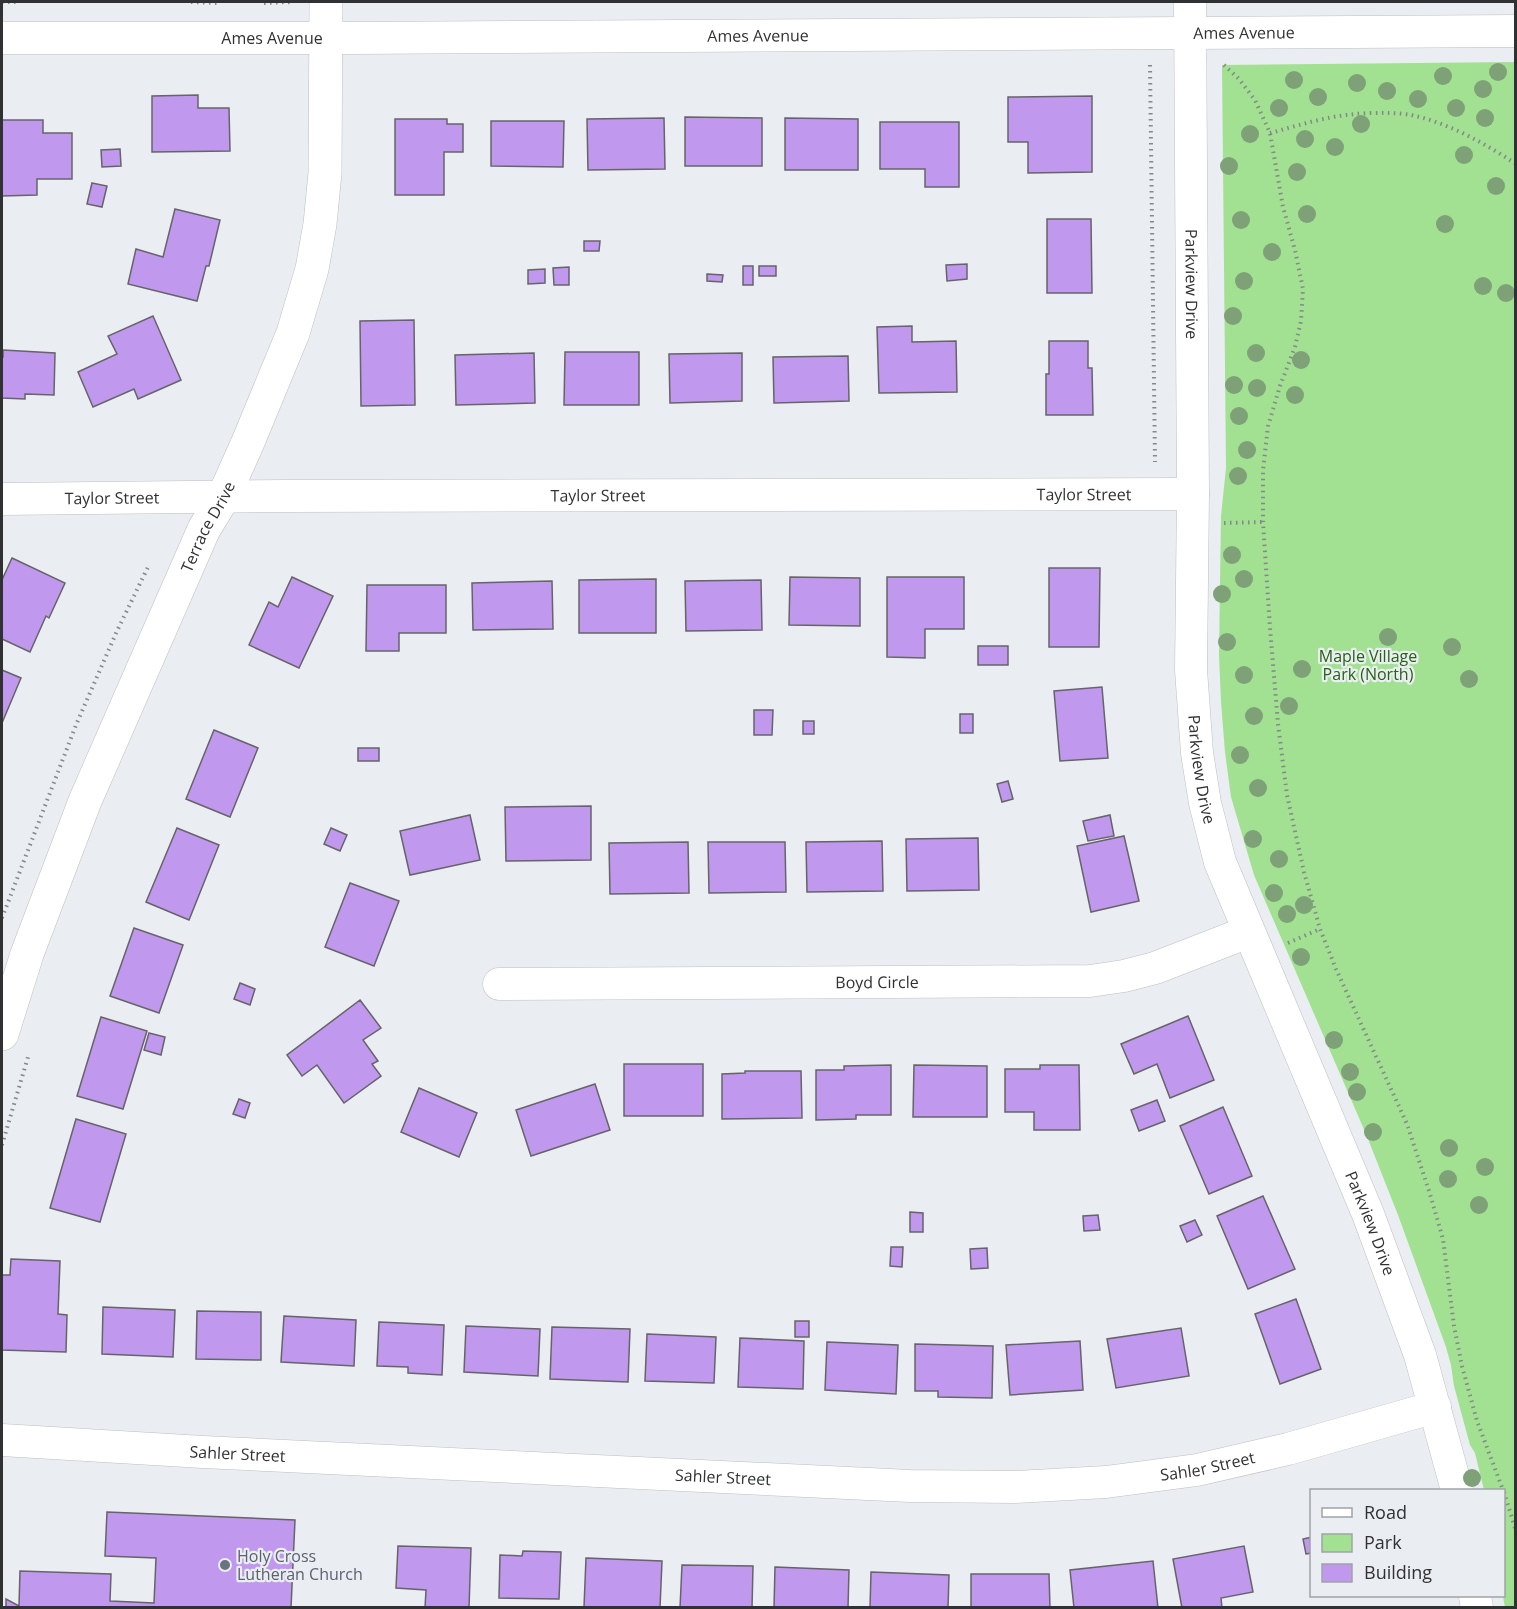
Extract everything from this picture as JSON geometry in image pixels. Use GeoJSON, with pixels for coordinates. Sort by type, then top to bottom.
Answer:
{"type":"FeatureCollection","features":[{"type":"Feature","properties":{"kind":"street","name":"Terrace Drive"},"geometry":{"type":"LineString","coordinates":[[2,1034],[27,954],[85,801],[204,529],[223,498],[248,442],[292,333],[312,269],[320,224],[325,173],[326,2]]}},
{"type":"Feature","properties":{"kind":"street","name":"Parkview Drive"},"geometry":{"type":"LineString","coordinates":[[1190,2],[1193,494],[1191,670],[1197,753],[1205,803],[1220,862],[1368,1214],[1420,1355],[1456,1489]]}},
{"type":"Feature","properties":{"kind":"street","name":"Ames Avenue"},"geometry":{"type":"LineString","coordinates":[[2,38],[1515,31]]}},
{"type":"Feature","properties":{"kind":"street","name":"Taylor Street"},"geometry":{"type":"LineString","coordinates":[[2,499],[1193,494]]}},
{"type":"Feature","properties":{"kind":"street","name":"Boyd Circle"},"geometry":{"type":"LineString","coordinates":[[499,984],[1090,981],[1155,968],[1248,932]]}},
{"type":"Feature","properties":{"kind":"street","name":"Sahler Street"},"geometry":{"type":"LineString","coordinates":[[2,1440],[226,1454],[910,1486],[1015,1487],[1106,1482],[1197,1470],[1288,1449],[1435,1407]]}},
{"type":"Feature","properties":{"kind":"path"},"geometry":{"type":"LineString","coordinates":[[2,2],[18,2]]}},
{"type":"Feature","properties":{"kind":"path"},"geometry":{"type":"LineString","coordinates":[[191,2],[222,3]]}},
{"type":"Feature","properties":{"kind":"path"},"geometry":{"type":"LineString","coordinates":[[263,3],[295,2]]}},
{"type":"Feature","properties":{"kind":"path"},"geometry":{"type":"LineString","coordinates":[[1218,60],[1239,79],[1255,100],[1270,133],[1283,207],[1303,289],[1301,321],[1295,347],[1268,426],[1263,470],[1263,522],[1270,628],[1287,795],[1304,872],[1320,929],[1407,1124],[1430,1194],[1443,1239],[1454,1326],[1462,1366],[1476,1420],[1502,1489]]}},
{"type":"Feature","properties":{"kind":"path"},"geometry":{"type":"LineString","coordinates":[[1150,61],[1154,451]]}},
{"type":"Feature","properties":{"kind":"path"},"geometry":{"type":"LineString","coordinates":[[1270,133],[1329,117],[1371,113],[1410,115],[1446,125],[1493,148],[1515,164]]}},
{"type":"Feature","properties":{"kind":"path"},"geometry":{"type":"LineString","coordinates":[[2,1145],[30,1048]]}},
{"type":"Feature","properties":{"kind":"path"},"geometry":{"type":"LineString","coordinates":[[1505,1498],[1515,1531]]}},
{"type":"Feature","properties":{"kind":"green space","name":"Maple Village Park (North)"},"geometry":{"type":"Polygon","coordinates":[[[1515,62],[1516,1607],[1505,1608],[1503,1597],[1505,1597],[1505,1489],[1484,1489],[1454,1386],[1446,1347],[1398,1215],[1366,1134],[1254,875],[1231,797],[1225,752],[1219,655],[1221,516],[1226,468],[1222,65],[1515,62]]]}},
{"type":"Feature","properties":{"kind":"building"},"geometry":{"type":"Polygon","coordinates":[[[198,95],[198,108],[229,108],[230,151],[152,152],[152,96],[198,95]]]}},
{"type":"Feature","properties":{"kind":"building"},"geometry":{"type":"Polygon","coordinates":[[[1092,96],[1092,172],[1028,173],[1028,142],[1008,142],[1008,97],[1092,96]]]}},
{"type":"Feature","properties":{"kind":"building"},"geometry":{"type":"Polygon","coordinates":[[[685,117],[762,118],[762,166],[685,166],[685,117]]]}},
{"type":"Feature","properties":{"kind":"building"},"geometry":{"type":"Polygon","coordinates":[[[664,118],[665,169],[588,170],[587,119],[664,118]]]}},
{"type":"Feature","properties":{"kind":"building"},"geometry":{"type":"Polygon","coordinates":[[[785,118],[858,119],[858,170],[785,170],[785,118]]]}},
{"type":"Feature","properties":{"kind":"building"},"geometry":{"type":"Polygon","coordinates":[[[395,119],[447,119],[447,124],[463,124],[463,152],[444,152],[444,195],[395,195],[395,119]]]}},
{"type":"Feature","properties":{"kind":"building"},"geometry":{"type":"Polygon","coordinates":[[[2,120],[43,120],[43,133],[72,133],[72,179],[37,179],[37,195],[2,196],[2,120]]]}},
{"type":"Feature","properties":{"kind":"building"},"geometry":{"type":"Polygon","coordinates":[[[491,121],[564,121],[563,167],[491,166],[491,121]]]}},
{"type":"Feature","properties":{"kind":"building"},"geometry":{"type":"Polygon","coordinates":[[[880,122],[959,122],[959,187],[925,187],[925,169],[880,169],[880,122]]]}},
{"type":"Feature","properties":{"kind":"building"},"geometry":{"type":"Polygon","coordinates":[[[120,149],[121,166],[102,167],[101,150],[120,149]]]}},
{"type":"Feature","properties":{"kind":"building"},"geometry":{"type":"Polygon","coordinates":[[[92,183],[107,186],[102,207],[87,204],[92,183]]]}},
{"type":"Feature","properties":{"kind":"building"},"geometry":{"type":"Polygon","coordinates":[[[175,209],[220,220],[209,266],[206,266],[197,301],[128,284],[136,249],[163,257],[175,209]]]}},
{"type":"Feature","properties":{"kind":"building"},"geometry":{"type":"Polygon","coordinates":[[[1047,219],[1091,219],[1092,293],[1047,293],[1047,219]]]}},
{"type":"Feature","properties":{"kind":"building"},"geometry":{"type":"Polygon","coordinates":[[[584,241],[600,241],[599,251],[584,251],[584,241]]]}},
{"type":"Feature","properties":{"kind":"building"},"geometry":{"type":"Polygon","coordinates":[[[967,264],[967,279],[947,281],[946,265],[967,264]]]}},
{"type":"Feature","properties":{"kind":"building"},"geometry":{"type":"Polygon","coordinates":[[[743,266],[753,266],[753,285],[743,285],[743,266]]]}},
{"type":"Feature","properties":{"kind":"building"},"geometry":{"type":"Polygon","coordinates":[[[759,266],[776,266],[776,276],[759,276],[759,266]]]}},
{"type":"Feature","properties":{"kind":"building"},"geometry":{"type":"Polygon","coordinates":[[[569,267],[569,285],[554,285],[553,268],[569,267]]]}},
{"type":"Feature","properties":{"kind":"building"},"geometry":{"type":"Polygon","coordinates":[[[545,269],[545,283],[528,284],[528,270],[545,269]]]}},
{"type":"Feature","properties":{"kind":"building"},"geometry":{"type":"Polygon","coordinates":[[[707,274],[723,275],[722,282],[707,281],[707,274]]]}},
{"type":"Feature","properties":{"kind":"building"},"geometry":{"type":"Polygon","coordinates":[[[153,316],[181,380],[138,399],[134,389],[93,407],[78,372],[117,354],[108,336],[153,316]]]}},
{"type":"Feature","properties":{"kind":"building"},"geometry":{"type":"Polygon","coordinates":[[[414,320],[415,405],[361,406],[360,321],[414,320]]]}},
{"type":"Feature","properties":{"kind":"building"},"geometry":{"type":"Polygon","coordinates":[[[912,326],[912,342],[956,341],[957,392],[879,393],[877,327],[912,326]]]}},
{"type":"Feature","properties":{"kind":"building"},"geometry":{"type":"Polygon","coordinates":[[[1049,341],[1088,341],[1088,368],[1092,368],[1093,415],[1046,415],[1049,341]]]}},
{"type":"Feature","properties":{"kind":"building"},"geometry":{"type":"Polygon","coordinates":[[[3,350],[55,353],[54,395],[25,394],[25,399],[2,398],[3,350]]]}},
{"type":"Feature","properties":{"kind":"building"},"geometry":{"type":"Polygon","coordinates":[[[565,352],[639,352],[639,405],[564,405],[565,352]]]}},
{"type":"Feature","properties":{"kind":"building"},"geometry":{"type":"Polygon","coordinates":[[[534,353],[535,403],[456,405],[455,355],[534,353]]]}},
{"type":"Feature","properties":{"kind":"building"},"geometry":{"type":"Polygon","coordinates":[[[742,353],[742,401],[670,403],[669,354],[742,353]]]}},
{"type":"Feature","properties":{"kind":"building"},"geometry":{"type":"Polygon","coordinates":[[[848,356],[849,401],[774,403],[773,357],[848,356]]]}},
{"type":"Feature","properties":{"kind":"building"},"geometry":{"type":"Polygon","coordinates":[[[12,558],[65,583],[49,618],[46,616],[30,652],[2,639],[2,580],[12,558]]]}},
{"type":"Feature","properties":{"kind":"building"},"geometry":{"type":"Polygon","coordinates":[[[1049,568],[1100,568],[1099,647],[1049,647],[1049,568]]]}},
{"type":"Feature","properties":{"kind":"building"},"geometry":{"type":"Polygon","coordinates":[[[292,577],[333,596],[299,668],[249,645],[269,602],[278,607],[292,577]]]}},
{"type":"Feature","properties":{"kind":"building"},"geometry":{"type":"Polygon","coordinates":[[[790,577],[860,578],[860,626],[789,625],[790,577]]]}},
{"type":"Feature","properties":{"kind":"building"},"geometry":{"type":"Polygon","coordinates":[[[887,577],[964,577],[964,629],[925,629],[925,658],[887,657],[887,577]]]}},
{"type":"Feature","properties":{"kind":"building"},"geometry":{"type":"Polygon","coordinates":[[[656,579],[656,633],[579,633],[579,580],[656,579]]]}},
{"type":"Feature","properties":{"kind":"building"},"geometry":{"type":"Polygon","coordinates":[[[761,580],[762,630],[686,631],[685,581],[761,580]]]}},
{"type":"Feature","properties":{"kind":"building"},"geometry":{"type":"Polygon","coordinates":[[[552,581],[553,629],[473,630],[472,583],[552,581]]]}},
{"type":"Feature","properties":{"kind":"building"},"geometry":{"type":"Polygon","coordinates":[[[367,585],[446,585],[446,633],[399,633],[399,651],[366,651],[367,585]]]}},
{"type":"Feature","properties":{"kind":"building"},"geometry":{"type":"Polygon","coordinates":[[[978,646],[1008,646],[1008,665],[978,665],[978,646]]]}},
{"type":"Feature","properties":{"kind":"building"},"geometry":{"type":"Polygon","coordinates":[[[2,670],[21,678],[2,723],[2,670]]]}},
{"type":"Feature","properties":{"kind":"building"},"geometry":{"type":"Polygon","coordinates":[[[1102,687],[1108,758],[1060,761],[1054,691],[1102,687]]]}},
{"type":"Feature","properties":{"kind":"building"},"geometry":{"type":"Polygon","coordinates":[[[754,710],[773,710],[772,735],[754,735],[754,710]]]}},
{"type":"Feature","properties":{"kind":"building"},"geometry":{"type":"Polygon","coordinates":[[[960,714],[973,714],[973,733],[960,733],[960,714]]]}},
{"type":"Feature","properties":{"kind":"building"},"geometry":{"type":"Polygon","coordinates":[[[803,721],[814,721],[814,734],[803,734],[803,721]]]}},
{"type":"Feature","properties":{"kind":"building"},"geometry":{"type":"Polygon","coordinates":[[[214,730],[258,748],[230,817],[186,799],[214,730]]]}},
{"type":"Feature","properties":{"kind":"building"},"geometry":{"type":"Polygon","coordinates":[[[358,748],[379,748],[379,761],[358,761],[358,748]]]}},
{"type":"Feature","properties":{"kind":"building"},"geometry":{"type":"Polygon","coordinates":[[[1008,781],[1013,799],[1002,802],[997,784],[1008,781]]]}},
{"type":"Feature","properties":{"kind":"building"},"geometry":{"type":"Polygon","coordinates":[[[591,806],[591,860],[506,861],[505,807],[591,806]]]}},
{"type":"Feature","properties":{"kind":"building"},"geometry":{"type":"Polygon","coordinates":[[[470,815],[480,860],[410,875],[400,831],[470,815]]]}},
{"type":"Feature","properties":{"kind":"building"},"geometry":{"type":"Polygon","coordinates":[[[1110,815],[1114,836],[1088,841],[1083,821],[1110,815]]]}},
{"type":"Feature","properties":{"kind":"building"},"geometry":{"type":"Polygon","coordinates":[[[177,828],[219,845],[189,920],[146,902],[177,828]]]}},
{"type":"Feature","properties":{"kind":"building"},"geometry":{"type":"Polygon","coordinates":[[[331,828],[347,835],[340,851],[324,844],[331,828]]]}},
{"type":"Feature","properties":{"kind":"building"},"geometry":{"type":"Polygon","coordinates":[[[1124,836],[1139,901],[1091,912],[1077,846],[1124,836]]]}},
{"type":"Feature","properties":{"kind":"building"},"geometry":{"type":"Polygon","coordinates":[[[978,838],[979,890],[907,891],[906,839],[978,838]]]}},
{"type":"Feature","properties":{"kind":"building"},"geometry":{"type":"Polygon","coordinates":[[[882,841],[883,891],[807,892],[806,842],[882,841]]]}},
{"type":"Feature","properties":{"kind":"building"},"geometry":{"type":"Polygon","coordinates":[[[688,842],[689,893],[610,894],[609,843],[688,842]]]}},
{"type":"Feature","properties":{"kind":"building"},"geometry":{"type":"Polygon","coordinates":[[[708,842],[785,842],[786,892],[709,893],[708,842]]]}},
{"type":"Feature","properties":{"kind":"building"},"geometry":{"type":"Polygon","coordinates":[[[350,883],[399,901],[374,966],[325,947],[350,883]]]}},
{"type":"Feature","properties":{"kind":"building"},"geometry":{"type":"Polygon","coordinates":[[[134,928],[183,945],[159,1013],[110,996],[134,928]]]}},
{"type":"Feature","properties":{"kind":"building"},"geometry":{"type":"Polygon","coordinates":[[[240,983],[255,989],[250,1005],[234,999],[240,983]]]}},
{"type":"Feature","properties":{"kind":"building"},"geometry":{"type":"Polygon","coordinates":[[[360,1000],[381,1028],[363,1040],[378,1061],[372,1064],[381,1076],[344,1103],[317,1065],[302,1076],[287,1055],[360,1000]]]}},
{"type":"Feature","properties":{"kind":"building"},"geometry":{"type":"Polygon","coordinates":[[[1188,1016],[1214,1080],[1170,1098],[1157,1064],[1134,1074],[1121,1044],[1188,1016]]]}},
{"type":"Feature","properties":{"kind":"building"},"geometry":{"type":"Polygon","coordinates":[[[101,1017],[147,1031],[123,1109],[77,1096],[101,1017]]]}},
{"type":"Feature","properties":{"kind":"building"},"geometry":{"type":"Polygon","coordinates":[[[149,1033],[165,1037],[161,1055],[144,1050],[149,1033]]]}},
{"type":"Feature","properties":{"kind":"building"},"geometry":{"type":"Polygon","coordinates":[[[624,1064],[703,1064],[703,1116],[624,1116],[624,1064]]]}},
{"type":"Feature","properties":{"kind":"building"},"geometry":{"type":"Polygon","coordinates":[[[891,1065],[891,1115],[856,1115],[856,1119],[816,1120],[816,1070],[844,1070],[844,1066],[891,1065]]]}},
{"type":"Feature","properties":{"kind":"building"},"geometry":{"type":"Polygon","coordinates":[[[914,1065],[987,1066],[987,1117],[913,1117],[914,1065]]]}},
{"type":"Feature","properties":{"kind":"building"},"geometry":{"type":"Polygon","coordinates":[[[1040,1065],[1079,1065],[1080,1130],[1034,1130],[1034,1112],[1005,1112],[1005,1069],[1040,1069],[1040,1065]]]}},
{"type":"Feature","properties":{"kind":"building"},"geometry":{"type":"Polygon","coordinates":[[[745,1071],[801,1071],[802,1118],[722,1119],[722,1074],[745,1073],[745,1071]]]}},
{"type":"Feature","properties":{"kind":"building"},"geometry":{"type":"Polygon","coordinates":[[[595,1084],[610,1130],[531,1156],[516,1110],[595,1084]]]}},
{"type":"Feature","properties":{"kind":"building"},"geometry":{"type":"Polygon","coordinates":[[[419,1088],[477,1113],[459,1157],[401,1132],[419,1088]]]}},
{"type":"Feature","properties":{"kind":"building"},"geometry":{"type":"Polygon","coordinates":[[[239,1099],[250,1103],[245,1118],[233,1114],[239,1099]]]}},
{"type":"Feature","properties":{"kind":"building"},"geometry":{"type":"Polygon","coordinates":[[[1157,1100],[1165,1121],[1139,1131],[1131,1110],[1157,1100]]]}},
{"type":"Feature","properties":{"kind":"building"},"geometry":{"type":"Polygon","coordinates":[[[1223,1107],[1252,1176],[1209,1194],[1180,1126],[1223,1107]]]}},
{"type":"Feature","properties":{"kind":"building"},"geometry":{"type":"Polygon","coordinates":[[[76,1119],[126,1134],[100,1222],[50,1208],[76,1119]]]}},
{"type":"Feature","properties":{"kind":"building"},"geometry":{"type":"Polygon","coordinates":[[[1263,1196],[1295,1269],[1248,1289],[1217,1216],[1263,1196]]]}},
{"type":"Feature","properties":{"kind":"building"},"geometry":{"type":"Polygon","coordinates":[[[910,1212],[923,1213],[923,1232],[910,1232],[910,1212]]]}},
{"type":"Feature","properties":{"kind":"building"},"geometry":{"type":"Polygon","coordinates":[[[1098,1215],[1100,1230],[1084,1231],[1083,1216],[1098,1215]]]}},
{"type":"Feature","properties":{"kind":"building"},"geometry":{"type":"Polygon","coordinates":[[[1195,1220],[1202,1235],[1187,1242],[1180,1226],[1195,1220]]]}},
{"type":"Feature","properties":{"kind":"building"},"geometry":{"type":"Polygon","coordinates":[[[891,1247],[903,1247],[902,1267],[890,1266],[891,1247]]]}},
{"type":"Feature","properties":{"kind":"building"},"geometry":{"type":"Polygon","coordinates":[[[987,1248],[988,1268],[971,1269],[970,1249],[987,1248]]]}},
{"type":"Feature","properties":{"kind":"building"},"geometry":{"type":"Polygon","coordinates":[[[11,1259],[60,1261],[58,1314],[67,1315],[66,1352],[2,1350],[2,1275],[10,1275],[11,1259]]]}},
{"type":"Feature","properties":{"kind":"building"},"geometry":{"type":"Polygon","coordinates":[[[1296,1299],[1321,1369],[1280,1384],[1255,1314],[1296,1299]]]}},
{"type":"Feature","properties":{"kind":"building"},"geometry":{"type":"Polygon","coordinates":[[[103,1307],[175,1310],[173,1357],[102,1354],[103,1307]]]}},
{"type":"Feature","properties":{"kind":"building"},"geometry":{"type":"Polygon","coordinates":[[[197,1311],[261,1312],[261,1360],[196,1359],[197,1311]]]}},
{"type":"Feature","properties":{"kind":"building"},"geometry":{"type":"Polygon","coordinates":[[[284,1316],[356,1320],[354,1366],[281,1362],[284,1316]]]}},
{"type":"Feature","properties":{"kind":"building"},"geometry":{"type":"Polygon","coordinates":[[[795,1321],[809,1321],[809,1337],[795,1337],[795,1321]]]}},
{"type":"Feature","properties":{"kind":"building"},"geometry":{"type":"Polygon","coordinates":[[[379,1322],[444,1325],[442,1375],[408,1373],[408,1367],[377,1366],[379,1322]]]}},
{"type":"Feature","properties":{"kind":"building"},"geometry":{"type":"Polygon","coordinates":[[[466,1326],[540,1329],[538,1376],[464,1372],[466,1326]]]}},
{"type":"Feature","properties":{"kind":"building"},"geometry":{"type":"Polygon","coordinates":[[[552,1327],[630,1329],[628,1382],[550,1379],[552,1327]]]}},
{"type":"Feature","properties":{"kind":"building"},"geometry":{"type":"Polygon","coordinates":[[[1181,1328],[1189,1376],[1116,1388],[1107,1339],[1181,1328]]]}},
{"type":"Feature","properties":{"kind":"building"},"geometry":{"type":"Polygon","coordinates":[[[647,1334],[716,1337],[714,1383],[645,1381],[647,1334]]]}},
{"type":"Feature","properties":{"kind":"building"},"geometry":{"type":"Polygon","coordinates":[[[740,1338],[804,1341],[803,1389],[738,1387],[740,1338]]]}},
{"type":"Feature","properties":{"kind":"building"},"geometry":{"type":"Polygon","coordinates":[[[1080,1341],[1083,1390],[1010,1395],[1006,1345],[1080,1341]]]}},
{"type":"Feature","properties":{"kind":"building"},"geometry":{"type":"Polygon","coordinates":[[[827,1342],[898,1345],[896,1394],[825,1390],[827,1342]]]}},
{"type":"Feature","properties":{"kind":"building"},"geometry":{"type":"Polygon","coordinates":[[[915,1344],[993,1346],[992,1398],[938,1397],[938,1391],[915,1391],[915,1344]]]}},
{"type":"Feature","properties":{"kind":"building","name":"Holy Cross Lutheran Church"},"geometry":{"type":"Polygon","coordinates":[[[107,1512],[295,1520],[291,1608],[6,1608],[6,1599],[19,1606],[20,1571],[111,1574],[110,1601],[154,1603],[156,1558],[105,1556],[107,1512]]]}},
{"type":"Feature","properties":{"kind":"building"},"geometry":{"type":"Polygon","coordinates":[[[1310,1537],[1310,1553],[1306,1554],[1303,1539],[1310,1537]]]}},
{"type":"Feature","properties":{"kind":"building"},"geometry":{"type":"Polygon","coordinates":[[[398,1546],[471,1548],[469,1608],[425,1608],[426,1590],[396,1588],[398,1546]]]}},
{"type":"Feature","properties":{"kind":"building"},"geometry":{"type":"Polygon","coordinates":[[[1244,1546],[1253,1592],[1221,1598],[1222,1608],[1182,1608],[1173,1559],[1244,1546]]]}},
{"type":"Feature","properties":{"kind":"building"},"geometry":{"type":"Polygon","coordinates":[[[523,1551],[561,1552],[559,1599],[499,1598],[500,1555],[522,1556],[523,1551]]]}},
{"type":"Feature","properties":{"kind":"building"},"geometry":{"type":"Polygon","coordinates":[[[586,1558],[662,1561],[660,1608],[584,1607],[586,1558]]]}},
{"type":"Feature","properties":{"kind":"building"},"geometry":{"type":"Polygon","coordinates":[[[1153,1561],[1158,1608],[1074,1608],[1070,1570],[1153,1561]]]}},
{"type":"Feature","properties":{"kind":"building"},"geometry":{"type":"Polygon","coordinates":[[[682,1565],[753,1566],[752,1608],[680,1608],[682,1565]]]}},
{"type":"Feature","properties":{"kind":"building"},"geometry":{"type":"Polygon","coordinates":[[[775,1567],[849,1570],[848,1608],[774,1608],[775,1567]]]}},
{"type":"Feature","properties":{"kind":"building"},"geometry":{"type":"Polygon","coordinates":[[[871,1572],[949,1575],[948,1608],[870,1608],[871,1572]]]}},
{"type":"Feature","properties":{"kind":"building"},"geometry":{"type":"Polygon","coordinates":[[[971,1574],[1049,1574],[1050,1608],[971,1608],[971,1574]]]}},
{"type":"Feature","properties":{"kind":"place","name":"Holy Cross Lutheran Church"},"geometry":{"type":"Point","coordinates":[225,1565]}}]}
